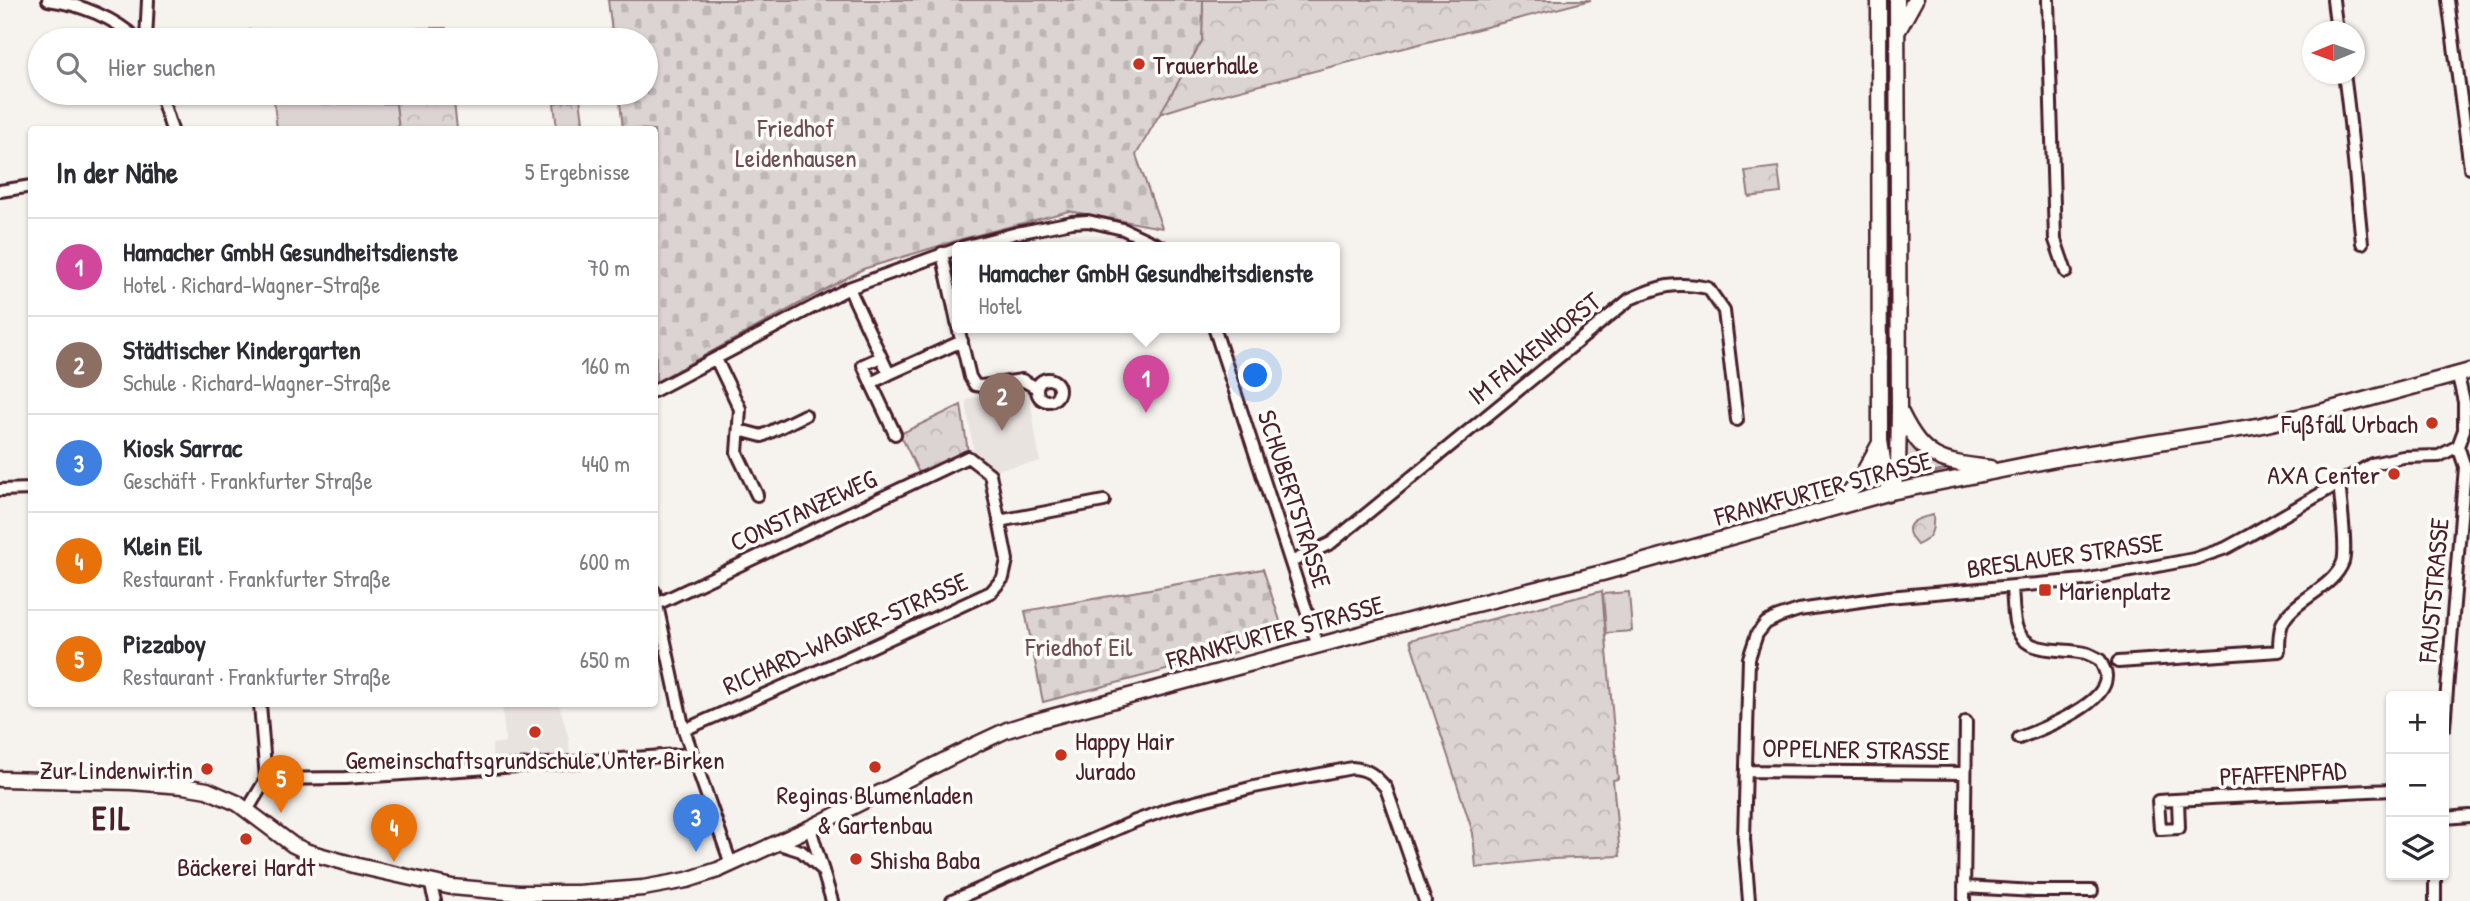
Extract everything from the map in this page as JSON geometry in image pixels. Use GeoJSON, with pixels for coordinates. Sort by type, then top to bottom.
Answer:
{"type":"FeatureCollection","features":[{"type":"Feature","properties":{"kind":"main road"},"geometry":{"type":"LineString","coordinates":[[1879,0],[1880,441],[1891,492]]}},
{"type":"Feature","properties":{"kind":"main road"},"geometry":{"type":"LineString","coordinates":[[1891,492],[1898,470],[1899,409],[1897,0]]}},
{"type":"Feature","properties":{"kind":"main road"},"geometry":{"type":"LineString","coordinates":[[1897,33],[1915,0]]}},
{"type":"Feature","properties":{"kind":"main road","name":"FRANKFURTER STRASSE"},"geometry":{"type":"LineString","coordinates":[[0,779],[183,786],[219,795],[247,809],[278,835],[307,852],[430,882],[484,891],[565,893],[643,888],[687,880],[731,864],[810,828],[1007,730],[1602,573],[1891,492],[2002,469],[2259,426],[2464,374]]}},
{"type":"Feature","properties":{"kind":"main road"},"geometry":{"type":"LineString","coordinates":[[1899,409],[1917,442],[1927,452],[1955,463],[2002,469]]}},
{"type":"Feature","properties":{"kind":"main road"},"geometry":{"type":"LineString","coordinates":[[1836,507],[1859,481],[1880,441]]}},
{"type":"Feature","properties":{"kind":"main road"},"geometry":{"type":"LineString","coordinates":[[464,901],[484,891]]}},
{"type":"Feature","properties":{"kind":"street"},"geometry":{"type":"LineString","coordinates":[[48,0],[65,2],[114,22],[122,28]]}},
{"type":"Feature","properties":{"kind":"street"},"geometry":{"type":"LineString","coordinates":[[147,28],[148,0]]}},
{"type":"Feature","properties":{"kind":"street"},"geometry":{"type":"LineString","coordinates":[[2048,0],[2055,240],[2066,272]]}},
{"type":"Feature","properties":{"kind":"street"},"geometry":{"type":"LineString","coordinates":[[2333,0],[2336,21]]}},
{"type":"Feature","properties":{"kind":"street"},"geometry":{"type":"LineString","coordinates":[[2448,0],[2470,168]]}},
{"type":"Feature","properties":{"kind":"street"},"geometry":{"type":"LineString","coordinates":[[2345,84],[2362,243]]}},
{"type":"Feature","properties":{"kind":"street"},"geometry":{"type":"LineString","coordinates":[[164,105],[171,126]]}},
{"type":"Feature","properties":{"kind":"street"},"geometry":{"type":"LineString","coordinates":[[0,191],[28,187]]}},
{"type":"Feature","properties":{"kind":"street"},"geometry":{"type":"LineString","coordinates":[[983,242],[1088,221],[1123,229],[1151,242]]}},
{"type":"Feature","properties":{"kind":"street"},"geometry":{"type":"LineString","coordinates":[[658,389],[849,288],[952,250]]}},
{"type":"Feature","properties":{"kind":"street"},"geometry":{"type":"LineString","coordinates":[[942,253],[952,298]]}},
{"type":"Feature","properties":{"kind":"street","name":"IM FALKENHORST"},"geometry":{"type":"LineString","coordinates":[[1291,562],[1331,543],[1630,299],[1657,287],[1686,284],[1708,288],[1724,311],[1737,420]]}},
{"type":"Feature","properties":{"kind":"street"},"geometry":{"type":"LineString","coordinates":[[849,288],[889,374]]}},
{"type":"Feature","properties":{"kind":"street"},"geometry":{"type":"LineString","coordinates":[[960,333],[970,377],[975,385],[1022,380],[1038,388]]}},
{"type":"Feature","properties":{"kind":"street","name":"SCHUBERTSTRASSE"},"geometry":{"type":"LineString","coordinates":[[1216,333],[1318,646]]}},
{"type":"Feature","properties":{"kind":"street"},"geometry":{"type":"LineString","coordinates":[[871,383],[962,341]]}},
{"type":"Feature","properties":{"kind":"street"},"geometry":{"type":"LineString","coordinates":[[881,357],[863,365],[895,434]]}},
{"type":"Feature","properties":{"kind":"street"},"geometry":{"type":"LineString","coordinates":[[716,359],[740,410],[737,453],[757,495]]}},
{"type":"Feature","properties":{"kind":"street","name":"FAUSTSTRASSE"},"geometry":{"type":"LineString","coordinates":[[2447,691],[2465,467],[2458,446],[2464,430],[2464,374]]}},
{"type":"Feature","properties":{"kind":"street"},"geometry":{"type":"LineString","coordinates":[[739,430],[762,436],[805,415]]}},
{"type":"Feature","properties":{"kind":"street","name":"BRESLAUER STRASSE"},"geometry":{"type":"LineString","coordinates":[[1746,771],[1749,659],[1757,634],[1766,623],[1777,617],[1821,606],[1888,597],[2012,588],[2131,573],[2205,555],[2226,548],[2372,464],[2403,457],[2439,456],[2458,446]]}},
{"type":"Feature","properties":{"kind":"street","name":"RICHARD-WAGNER-STRASSE"},"geometry":{"type":"LineString","coordinates":[[684,730],[991,592],[1007,569],[999,521],[990,474],[968,457]]}},
{"type":"Feature","properties":{"kind":"street","name":"CONSTANZEWEG"},"geometry":{"type":"LineString","coordinates":[[658,604],[968,457]]}},
{"type":"Feature","properties":{"kind":"street"},"geometry":{"type":"LineString","coordinates":[[2118,662],[2279,651],[2282,624],[2289,614],[2339,571],[2344,558],[2340,491],[2336,484]]}},
{"type":"Feature","properties":{"kind":"street"},"geometry":{"type":"LineString","coordinates":[[0,490],[28,489]]}},
{"type":"Feature","properties":{"kind":"street"},"geometry":{"type":"LineString","coordinates":[[999,521],[1104,501]]}},
{"type":"Feature","properties":{"kind":"street"},"geometry":{"type":"LineString","coordinates":[[2457,570],[2470,569]]}},
{"type":"Feature","properties":{"kind":"street"},"geometry":{"type":"LineString","coordinates":[[2012,588],[2015,622],[2019,633],[2030,645],[2049,651],[2086,653],[2100,660],[2106,674],[2105,685],[2087,705],[2019,738]]}},
{"type":"Feature","properties":{"kind":"street"},"geometry":{"type":"LineString","coordinates":[[658,609],[684,730],[731,864]]}},
{"type":"Feature","properties":{"kind":"street"},"geometry":{"type":"LineString","coordinates":[[247,809],[265,779],[260,707]]}},
{"type":"Feature","properties":{"kind":"street"},"geometry":{"type":"LineString","coordinates":[[1964,901],[1966,722]]}},
{"type":"Feature","properties":{"kind":"street"},"geometry":{"type":"LineString","coordinates":[[265,779],[345,778],[692,754]]}},
{"type":"Feature","properties":{"kind":"street"},"geometry":{"type":"LineString","coordinates":[[952,901],[1120,827],[1168,809],[1254,787],[1352,768],[1366,769],[1377,776],[1386,788],[1393,801],[1425,901]]}},
{"type":"Feature","properties":{"kind":"street"},"geometry":{"type":"LineString","coordinates":[[1746,771],[1744,839],[1749,901]]}},
{"type":"Feature","properties":{"kind":"street","name":"OPPELNER STRASSE"},"geometry":{"type":"LineString","coordinates":[[1746,771],[1965,773]]}},
{"type":"Feature","properties":{"kind":"street","name":"PFAFFENPFAD"},"geometry":{"type":"LineString","coordinates":[[2178,800],[2386,790]]}},
{"type":"Feature","properties":{"kind":"street"},"geometry":{"type":"LineString","coordinates":[[2449,818],[2470,816]]}},
{"type":"Feature","properties":{"kind":"street"},"geometry":{"type":"LineString","coordinates":[[810,828],[832,901]]}},
{"type":"Feature","properties":{"kind":"street"},"geometry":{"type":"LineString","coordinates":[[776,843],[801,851],[823,870]]}},
{"type":"Feature","properties":{"kind":"street"},"geometry":{"type":"LineString","coordinates":[[2435,880],[2435,901]]}},
{"type":"Feature","properties":{"kind":"street"},"geometry":{"type":"LineString","coordinates":[[430,882],[435,901]]}},
{"type":"Feature","properties":{"kind":"street"},"geometry":{"type":"LineString","coordinates":[[1964,887],[2092,891]]}},
{"type":"Feature","properties":{"kind":"shaded area"},"geometry":{"type":"Polygon","coordinates":[[[1024,389],[1029,392],[1040,462],[993,470],[974,456],[966,401],[970,398],[1024,389]]]}},
{"type":"Feature","properties":{"kind":"shaded area","name":"Gemeinschaftsgrundschule Unter Birken"},"geometry":{"type":"Polygon","coordinates":[[[502,707],[560,707],[569,739],[570,756],[492,761],[492,744],[505,742],[502,707]]]}},
{"type":"Feature","properties":{"kind":"green space","name":"Friedhof Leidenhausen"},"geometry":{"type":"Polygon","coordinates":[[[608,0],[1203,0],[1202,41],[1136,155],[1162,228],[1069,211],[863,269],[658,381],[658,126],[623,126],[620,105],[658,105],[658,28],[612,28],[608,0]]]}},
{"type":"Feature","properties":{"kind":"green space"},"geometry":{"type":"Polygon","coordinates":[[[1203,0],[1591,0],[1213,97],[1159,114],[1202,41],[1203,0]]]}},
{"type":"Feature","properties":{"kind":"green space"},"geometry":{"type":"Polygon","coordinates":[[[1887,5],[1891,5],[1893,471],[1889,470],[1887,5]]]}},
{"type":"Feature","properties":{"kind":"green space"},"geometry":{"type":"Polygon","coordinates":[[[274,105],[396,105],[399,126],[277,126],[274,105]]]}},
{"type":"Feature","properties":{"kind":"green space"},"geometry":{"type":"Polygon","coordinates":[[[396,105],[454,105],[457,126],[399,126],[396,105]]]}},
{"type":"Feature","properties":{"kind":"green space"},"geometry":{"type":"Polygon","coordinates":[[[554,105],[581,105],[584,126],[557,126],[554,105]]]}},
{"type":"Feature","properties":{"kind":"green space"},"geometry":{"type":"Polygon","coordinates":[[[1778,167],[1781,193],[1749,197],[1745,171],[1778,167]]]}},
{"type":"Feature","properties":{"kind":"green space"},"geometry":{"type":"Polygon","coordinates":[[[961,405],[968,452],[920,475],[900,434],[961,405]]]}},
{"type":"Feature","properties":{"kind":"green space"},"geometry":{"type":"Polygon","coordinates":[[[1904,436],[1907,437],[1953,468],[1902,480],[1904,436]]]}},
{"type":"Feature","properties":{"kind":"green space"},"geometry":{"type":"Polygon","coordinates":[[[1933,515],[1931,533],[1917,545],[1909,533],[1911,524],[1933,515]]]}},
{"type":"Feature","properties":{"kind":"green space","name":"Friedhof Eil"},"geometry":{"type":"Polygon","coordinates":[[[1263,569],[1286,639],[1043,702],[1025,611],[1263,569]]]}},
{"type":"Feature","properties":{"kind":"green space"},"geometry":{"type":"Polygon","coordinates":[[[1602,591],[1618,779],[1613,780],[1620,856],[1553,859],[1476,868],[1473,833],[1410,640],[1602,591]]]}},
{"type":"Feature","properties":{"kind":"green space"},"geometry":{"type":"Polygon","coordinates":[[[1629,592],[1632,631],[1606,633],[1603,594],[1629,592]]]}},
{"type":"Feature","properties":{"kind":"place","name":"Trauerhalle"},"geometry":{"type":"Point","coordinates":[1139,64]}},
{"type":"Feature","properties":{"kind":"place","name":"Hamacher GmbH Gesundheitsdienste"},"geometry":{"type":"Point","coordinates":[1146,413]}},
{"type":"Feature","properties":{"kind":"place","name":"Fußfall Urbach"},"geometry":{"type":"Point","coordinates":[2432,423]}},
{"type":"Feature","properties":{"kind":"place","name":"Städtischer Kindergarten"},"geometry":{"type":"Point","coordinates":[1002,431]}},
{"type":"Feature","properties":{"kind":"place","name":"AXA Center"},"geometry":{"type":"Point","coordinates":[2394,474]}},
{"type":"Feature","properties":{"kind":"place","name":"Marienplatz"},"geometry":{"type":"Point","coordinates":[2045,590]}},
{"type":"Feature","properties":{"kind":"place","name":"Gemeinschaftsgrundschule Unter Birken"},"geometry":{"type":"Point","coordinates":[535,732]}},
{"type":"Feature","properties":{"kind":"place","name":"Happy Hair Jurado"},"geometry":{"type":"Point","coordinates":[1061,755]}},
{"type":"Feature","properties":{"kind":"place","name":"Reginas Blumenladen & Gartenbau"},"geometry":{"type":"Point","coordinates":[875,767]}},
{"type":"Feature","properties":{"kind":"place","name":"Zur Lindenwirtin"},"geometry":{"type":"Point","coordinates":[207,769]}},
{"type":"Feature","properties":{"kind":"place","name":"Pizzaboy"},"geometry":{"type":"Point","coordinates":[281,813]}},
{"type":"Feature","properties":{"kind":"place","name":"Bäckerei Hardt"},"geometry":{"type":"Point","coordinates":[246,839]}},
{"type":"Feature","properties":{"kind":"place","name":"Kiosk Sarrac"},"geometry":{"type":"Point","coordinates":[696,852]}},
{"type":"Feature","properties":{"kind":"place","name":"Shisha Baba"},"geometry":{"type":"Point","coordinates":[856,859]}},
{"type":"Feature","properties":{"kind":"place","name":"Klein Eil"},"geometry":{"type":"Point","coordinates":[394,862]}},
{"type":"Feature","properties":{"kind":"district","name":"EIL"},"geometry":{"type":"Point","coordinates":[112,818]}}]}
